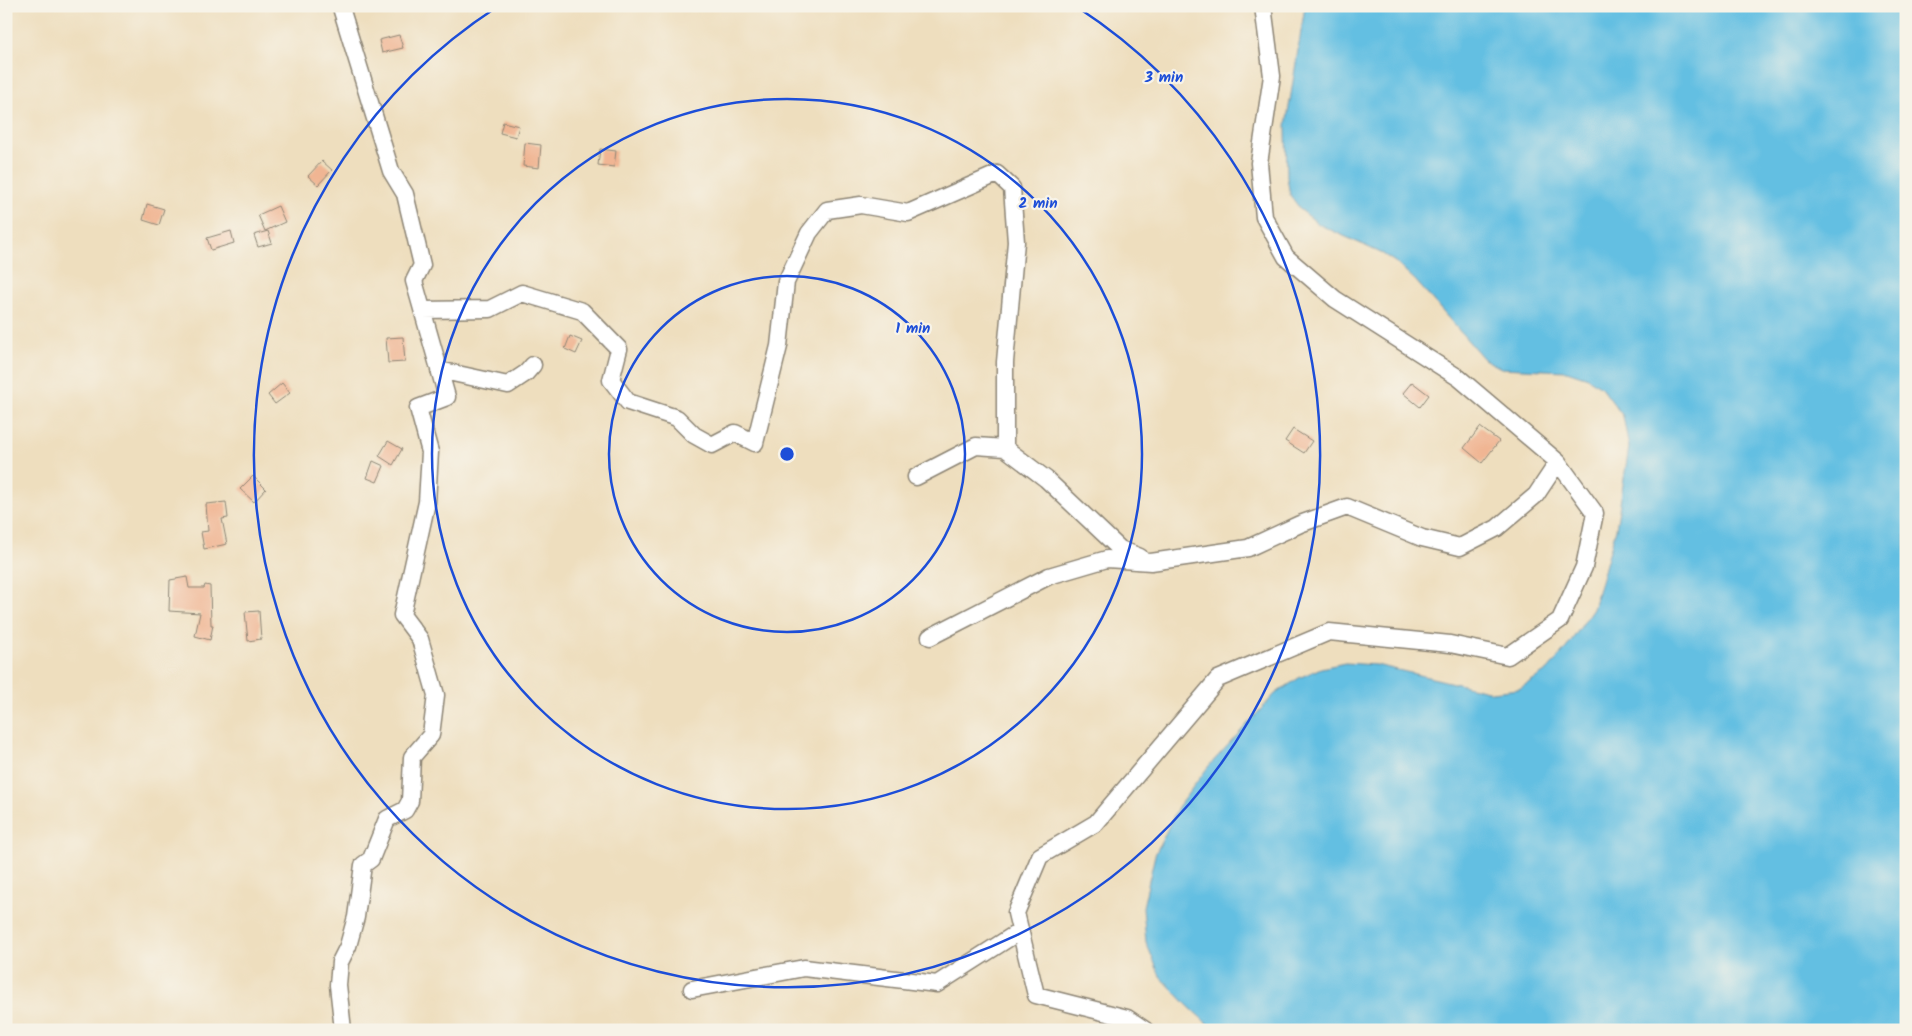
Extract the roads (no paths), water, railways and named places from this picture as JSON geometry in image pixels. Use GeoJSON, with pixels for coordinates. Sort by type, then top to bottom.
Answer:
{"type":"FeatureCollection","features":[{"type":"Feature","properties":{"kind":"street"},"geometry":{"type":"LineString","coordinates":[[343,1030],[338,985],[340,962],[348,946],[356,917],[363,865],[371,859],[387,819],[405,810],[410,801],[412,757],[431,735],[436,695],[420,639],[402,615],[427,502],[430,452],[418,408],[447,396],[414,281],[422,266],[405,194],[388,162],[342,11],[345,6]]}},
{"type":"Feature","properties":{"kind":"street"},"geometry":{"type":"LineString","coordinates":[[1145,1030],[1127,1018],[1036,995],[1016,912],[1040,856],[1096,823],[1218,679],[1329,632],[1450,644],[1508,656],[1560,620],[1584,567],[1595,513],[1558,462],[1459,378],[1335,299],[1286,257],[1264,217],[1259,163],[1272,76],[1264,6]]}},
{"type":"Feature","properties":{"kind":"street"},"geometry":{"type":"LineString","coordinates":[[423,310],[490,309],[522,293],[582,311],[619,349],[611,380],[628,402],[677,418],[694,435],[712,445],[735,433],[755,443],[779,346],[786,282],[809,233],[826,210],[861,205],[908,213],[997,174],[1012,188],[1016,242],[1005,362],[1005,448]]}},
{"type":"Feature","properties":{"kind":"street"},"geometry":{"type":"LineString","coordinates":[[440,370],[508,385],[526,373],[533,365]]}},
{"type":"Feature","properties":{"kind":"street"},"geometry":{"type":"LineString","coordinates":[[916,477],[976,446],[1005,448],[1046,479],[1120,549],[1151,562]]}},
{"type":"Feature","properties":{"kind":"street"},"geometry":{"type":"LineString","coordinates":[[930,637],[1049,576],[1107,559],[1151,562],[1248,548],[1300,524],[1347,507],[1422,538],[1460,547],[1497,528],[1536,495],[1558,462]]}},
{"type":"Feature","properties":{"kind":"street"},"geometry":{"type":"LineString","coordinates":[[692,989],[804,968],[937,984],[1020,931]]}},
{"type":"Feature","properties":{"kind":"water"},"geometry":{"type":"Polygon","coordinates":[[[1305,6],[1906,6],[1906,1030],[1214,1030],[1160,976],[1146,942],[1143,907],[1155,855],[1178,807],[1208,767],[1275,694],[1299,678],[1321,668],[1345,663],[1376,665],[1492,692],[1519,689],[1548,670],[1567,647],[1593,609],[1616,529],[1629,447],[1623,416],[1601,387],[1588,378],[1567,371],[1501,368],[1484,359],[1416,281],[1398,264],[1383,254],[1320,225],[1301,210],[1290,195],[1287,178],[1286,126],[1305,6]]]}}]}
